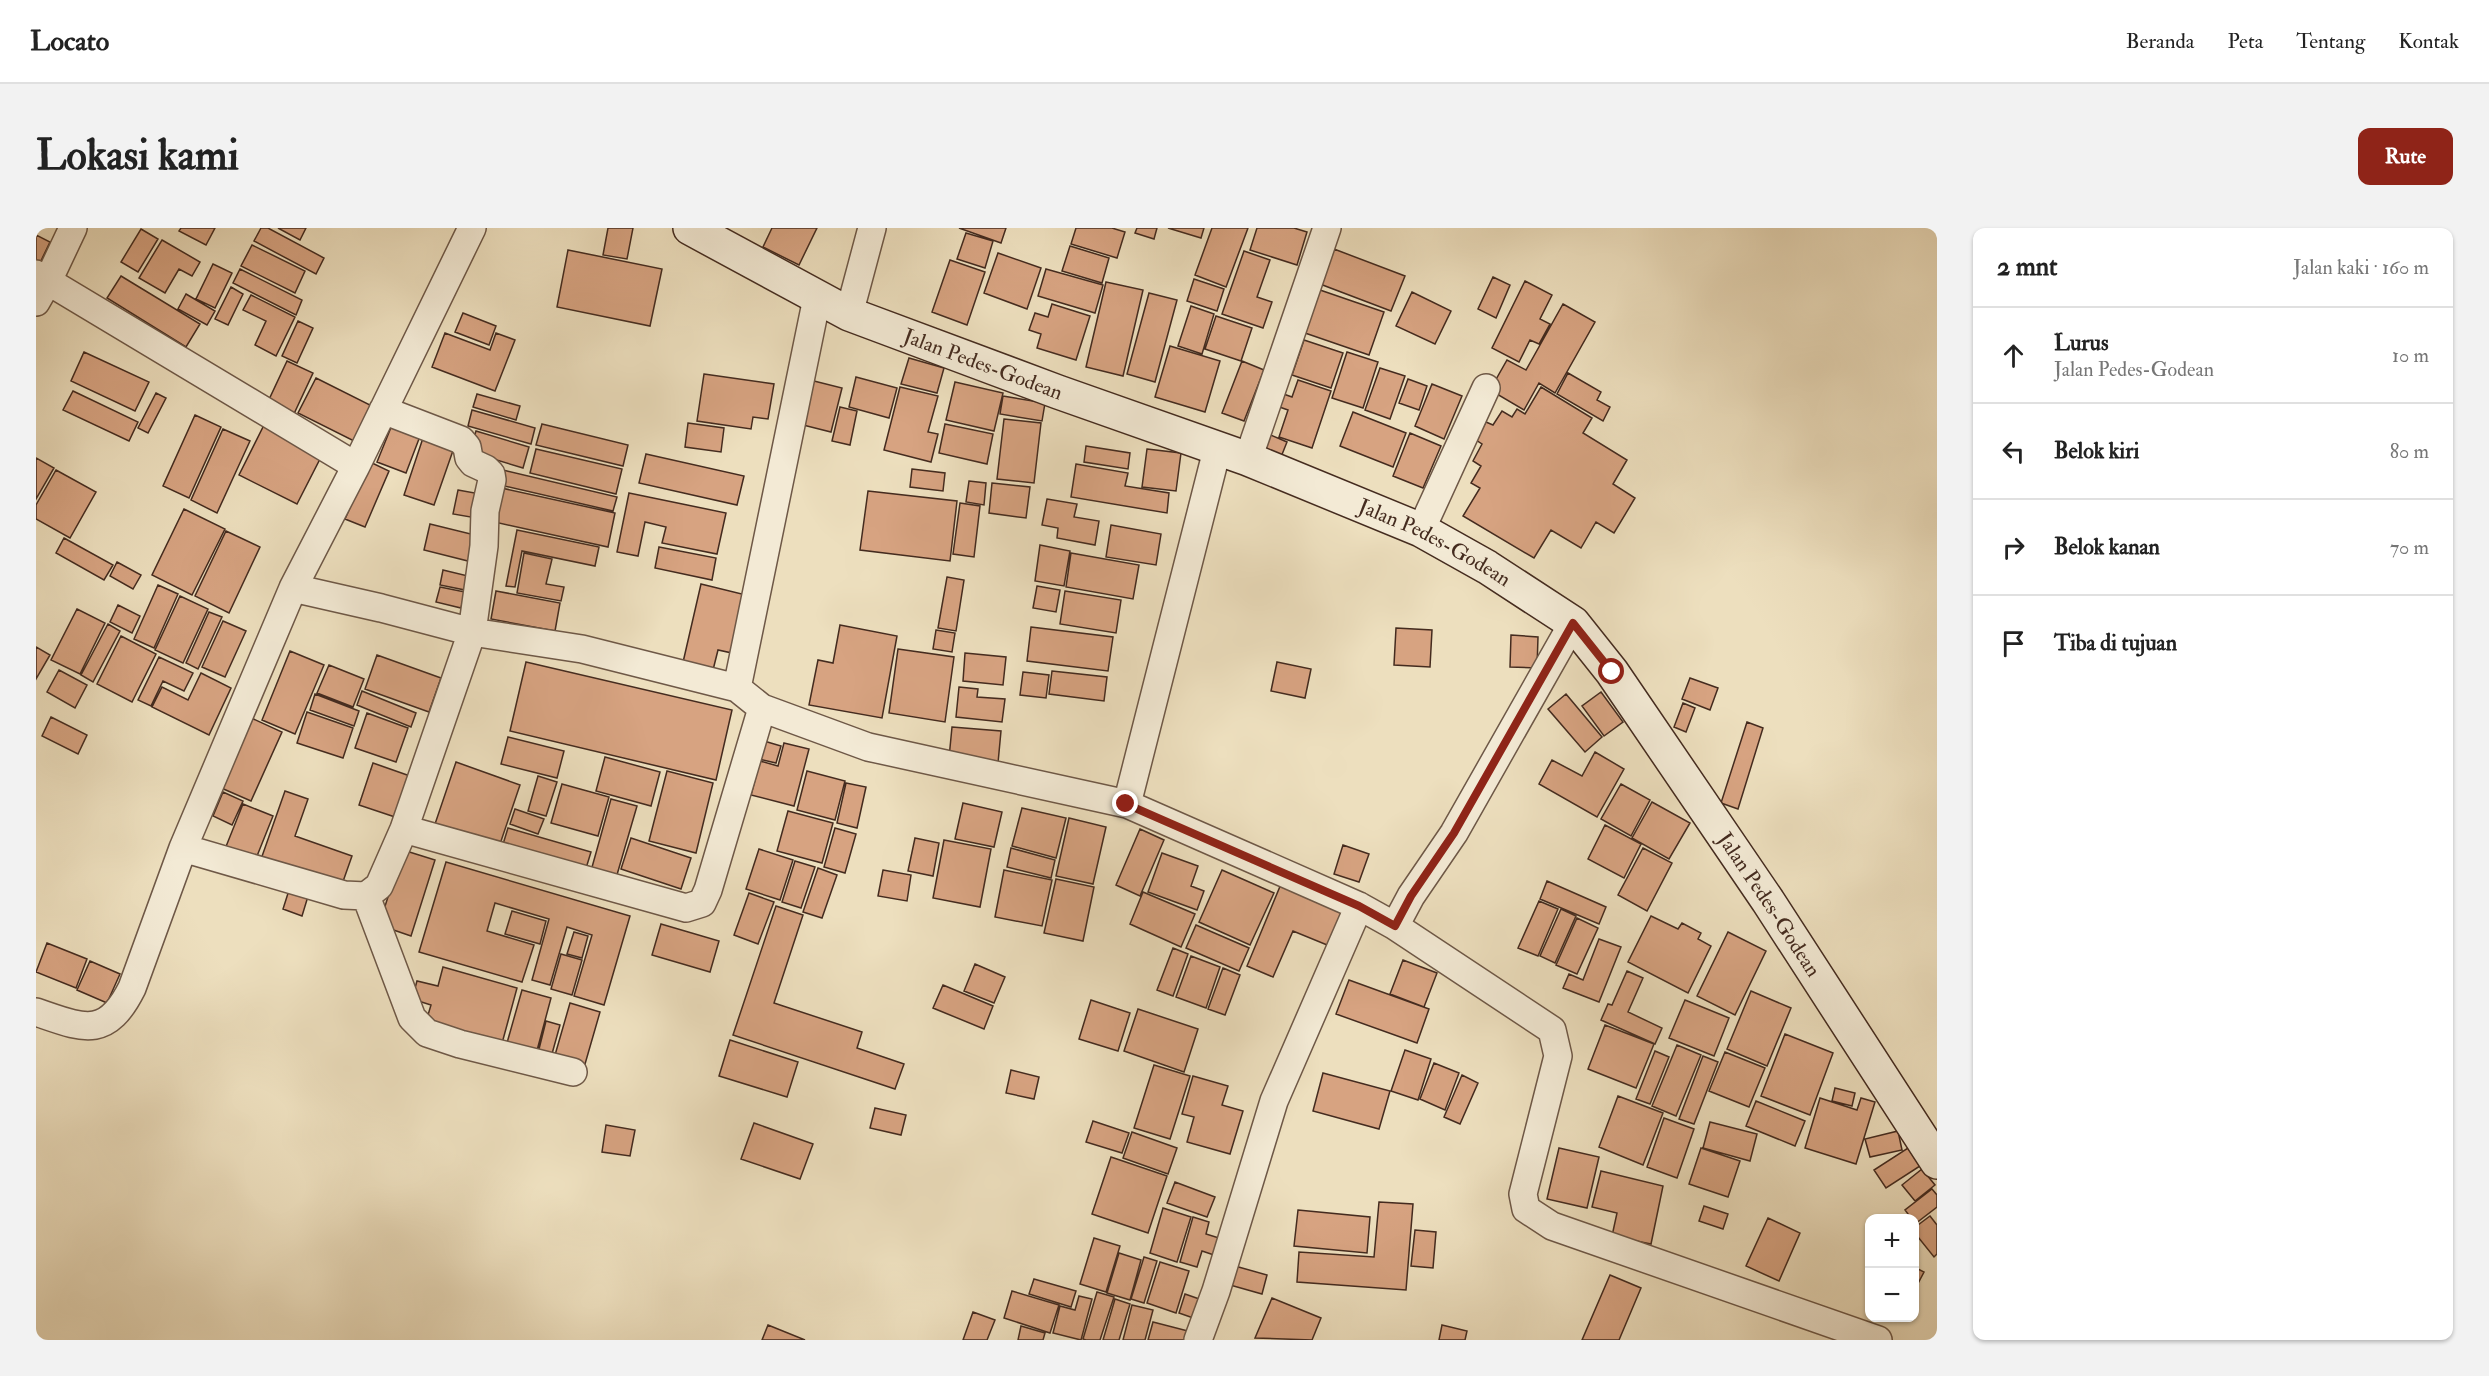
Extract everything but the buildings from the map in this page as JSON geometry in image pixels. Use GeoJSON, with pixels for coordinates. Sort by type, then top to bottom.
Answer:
{"type":"FeatureCollection","features":[{"type":"Feature","properties":{"kind":"street"},"geometry":{"type":"LineString","coordinates":[[73,228],[40,286],[356,466]]}},
{"type":"Feature","properties":{"kind":"street"},"geometry":{"type":"LineString","coordinates":[[36,1012],[73,1024],[90,1026],[106,1022],[122,1008],[132,987],[183,848],[292,588],[356,466],[472,228]]}},
{"type":"Feature","properties":{"kind":"street","name":"Jalan Pedes-Godean"},"geometry":{"type":"LineString","coordinates":[[690,228],[849,314],[1217,450],[1248,459],[1421,530],[1487,567],[1573,623],[1612,672],[1768,901],[1937,1162]]}},
{"type":"Feature","properties":{"kind":"street"},"geometry":{"type":"LineString","coordinates":[[849,314],[872,228]]}},
{"type":"Feature","properties":{"kind":"street"},"geometry":{"type":"LineString","coordinates":[[1248,459],[1327,228]]}},
{"type":"Feature","properties":{"kind":"street"},"geometry":{"type":"LineString","coordinates":[[737,688],[817,298]]}},
{"type":"Feature","properties":{"kind":"street"},"geometry":{"type":"LineString","coordinates":[[1421,530],[1486,388]]}},
{"type":"Feature","properties":{"kind":"street"},"geometry":{"type":"LineString","coordinates":[[183,848],[344,895],[366,896],[379,886],[404,829],[472,632],[484,546],[485,511],[492,480],[491,474],[473,463],[466,447],[454,436],[383,410]]}},
{"type":"Feature","properties":{"kind":"street"},"geometry":{"type":"LineString","coordinates":[[1126,804],[1217,450]]}},
{"type":"Feature","properties":{"kind":"street"},"geometry":{"type":"LineString","coordinates":[[292,588],[472,632],[582,649],[737,688],[762,708],[868,747],[1126,804],[1359,906],[1395,926],[1552,1030],[1558,1056],[1523,1194],[1526,1209],[1552,1226],[1878,1340]]}},
{"type":"Feature","properties":{"kind":"street"},"geometry":{"type":"LineString","coordinates":[[1395,926],[1411,896],[1454,833],[1573,623]]}},
{"type":"Feature","properties":{"kind":"street"},"geometry":{"type":"LineString","coordinates":[[404,829],[686,908],[702,903],[708,890],[762,708]]}},
{"type":"Feature","properties":{"kind":"street"},"geometry":{"type":"LineString","coordinates":[[366,896],[412,1018],[427,1033],[460,1044],[573,1072]]}},
{"type":"Feature","properties":{"kind":"street"},"geometry":{"type":"LineString","coordinates":[[1198,1340],[1216,1291],[1274,1101],[1359,906]]}},
{"type":"Feature","properties":{"kind":"route"},"geometry":{"type":"LineString","coordinates":[[1126,804],[1359,906],[1395,926],[1411,896],[1454,833],[1573,623],[1612,672]]}}]}
